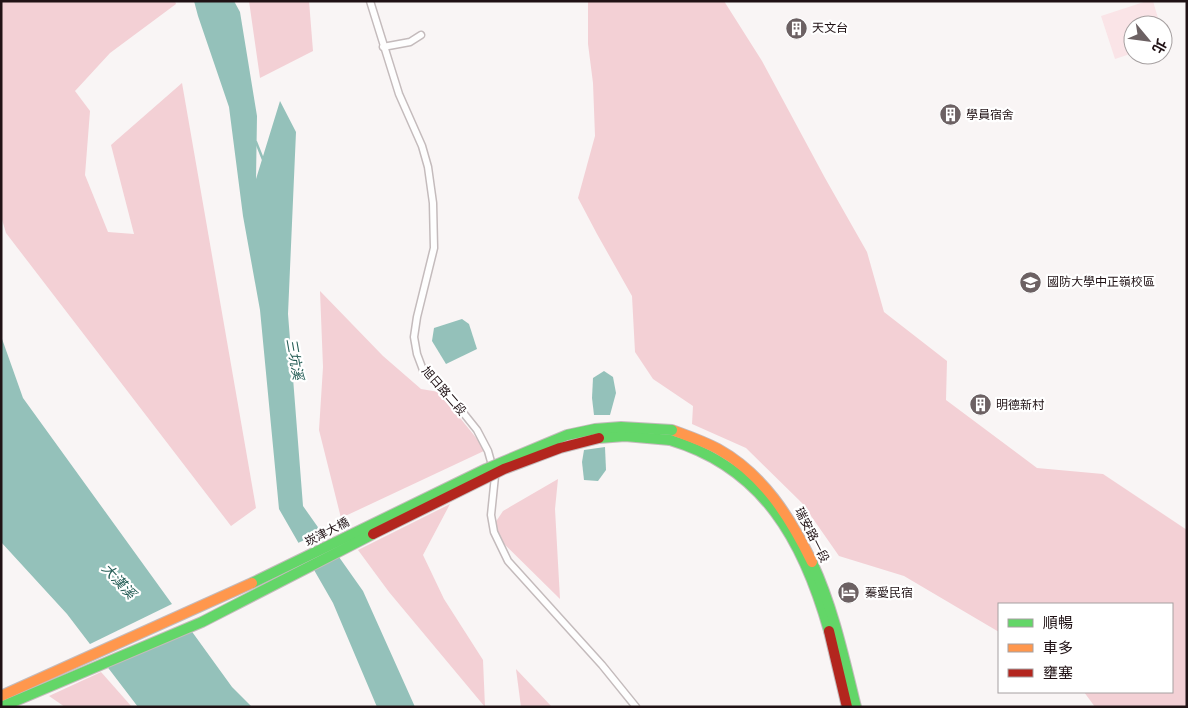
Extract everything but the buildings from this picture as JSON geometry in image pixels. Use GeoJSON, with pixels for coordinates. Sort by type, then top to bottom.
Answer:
{"type":"FeatureCollection","features":[{"type":"Feature","properties":{"kind":"main road","name":"崁津大橋"},"geometry":{"type":"LineString","coordinates":[[1,696],[238,590],[486,469],[560,438],[595,429],[621,427],[671,435]]}},
{"type":"Feature","properties":{"kind":"main road","name":"崁津大橋"},"geometry":{"type":"LineString","coordinates":[[1,706],[202,622],[299,571],[530,459],[577,442],[618,436],[671,435]]}},
{"type":"Feature","properties":{"kind":"main road","name":"瑞安路一段"},"geometry":{"type":"LineString","coordinates":[[671,435],[731,470],[772,506],[789,531],[803,556],[818,596],[829,631],[847,707]]}},
{"type":"Feature","properties":{"kind":"main road","name":"瑞安路一段"},"geometry":{"type":"LineString","coordinates":[[671,435],[721,451],[753,476],[787,512],[797,529],[831,609],[856,707]]}},
{"type":"Feature","properties":{"kind":"street","name":"旭日路二段"},"geometry":{"type":"LineString","coordinates":[[370,1],[399,94],[422,146],[428,167],[433,203],[434,248],[417,317],[414,337],[416,354],[423,370],[465,415],[477,430],[488,451],[495,476],[491,515],[494,532],[508,561],[602,665],[636,707]]}},
{"type":"Feature","properties":{"kind":"street"},"geometry":{"type":"LineString","coordinates":[[383,47],[410,42],[421,35]]}},
{"type":"Feature","properties":{"kind":"shaded area"},"geometry":{"type":"Polygon","coordinates":[[[1,1],[175,1],[176,4],[110,53],[75,91],[90,111],[85,175],[108,232],[134,234],[111,145],[182,83],[256,508],[231,526],[6,233],[1,216],[1,1]]]}},
{"type":"Feature","properties":{"kind":"shaded area"},"geometry":{"type":"Polygon","coordinates":[[[249,1],[309,1],[313,51],[260,78],[249,1]]]}},
{"type":"Feature","properties":{"kind":"shaded area"},"geometry":{"type":"Polygon","coordinates":[[[588,1],[724,1],[762,61],[867,252],[884,312],[947,361],[946,400],[1037,468],[1103,474],[1187,530],[1187,707],[1095,707],[1085,693],[1173,693],[1173,603],[998,603],[998,631],[904,576],[839,556],[802,503],[746,448],[692,424],[693,406],[653,379],[635,352],[632,296],[578,198],[595,136],[593,83],[588,44],[588,1]]]}},
{"type":"Feature","properties":{"kind":"shaded area"},"geometry":{"type":"Polygon","coordinates":[[[1147,1],[1153,1],[1157,15],[1123,15],[1123,56],[1115,59],[1101,16],[1147,1]]]}},
{"type":"Feature","properties":{"kind":"shaded area"},"geometry":{"type":"Polygon","coordinates":[[[320,291],[383,356],[421,389],[439,392],[486,450],[341,518],[319,430],[323,367],[320,291]]]}},
{"type":"Feature","properties":{"kind":"shaded area"},"geometry":{"type":"Polygon","coordinates":[[[558,479],[555,509],[560,599],[497,537],[495,523],[503,511],[558,479]]]}},
{"type":"Feature","properties":{"kind":"shaded area"},"geometry":{"type":"Polygon","coordinates":[[[450,504],[423,555],[444,599],[483,660],[485,707],[389,592],[358,550],[450,504]]]}},
{"type":"Feature","properties":{"kind":"shaded area"},"geometry":{"type":"Polygon","coordinates":[[[516,669],[552,707],[521,707],[516,669]]]}},
{"type":"Feature","properties":{"kind":"shaded area"},"geometry":{"type":"Polygon","coordinates":[[[101,672],[132,707],[65,707],[49,696],[101,672]]]}},
{"type":"Feature","properties":{"kind":"water"},"geometry":{"type":"Polygon","coordinates":[[[194,1],[234,1],[240,12],[257,116],[256,179],[280,101],[296,132],[288,314],[303,506],[363,591],[415,707],[377,707],[333,603],[279,509],[260,310],[243,216],[229,107],[194,1]]]}},
{"type":"Feature","properties":{"kind":"water"},"geometry":{"type":"Polygon","coordinates":[[[462,319],[469,324],[477,349],[446,364],[432,341],[434,328],[462,319]]]}},
{"type":"Feature","properties":{"kind":"water","name":"大漢溪"},"geometry":{"type":"Polygon","coordinates":[[[1,336],[23,398],[232,687],[252,707],[138,707],[67,614],[1,542],[1,336]]]}},
{"type":"Feature","properties":{"kind":"water"},"geometry":{"type":"Polygon","coordinates":[[[604,371],[613,377],[616,393],[610,415],[594,415],[592,398],[593,378],[604,371]]]}},
{"type":"Feature","properties":{"kind":"water"},"geometry":{"type":"Polygon","coordinates":[[[605,447],[606,470],[598,481],[584,480],[582,462],[584,450],[605,447]]]}},
{"type":"Feature","properties":{"kind":"pier"},"geometry":{"type":"Polygon","coordinates":[[[323,531],[341,555],[311,571],[296,544],[323,531]]]}},
{"type":"Feature","properties":{"kind":"pier"},"geometry":{"type":"Polygon","coordinates":[[[174,603],[192,628],[105,668],[88,645],[174,603]]]}},
{"type":"Feature","properties":{"kind":"waterway","name":"三坑溪"},"geometry":{"type":"LineString","coordinates":[[256,142],[264,162]]}},
{"type":"Feature","properties":{"kind":"traffic: fast"},"geometry":{"type":"LineString","coordinates":[[252,583],[486,469],[567,435],[595,429],[621,427],[672,430]]}},
{"type":"Feature","properties":{"kind":"traffic: fast"},"geometry":{"type":"LineString","coordinates":[[599,438],[625,436],[670,440]]}},
{"type":"Feature","properties":{"kind":"traffic: fast"},"geometry":{"type":"LineString","coordinates":[[670,440],[703,453],[731,469],[755,489],[775,513],[792,539],[807,568],[829,631]]}},
{"type":"Feature","properties":{"kind":"traffic: fast"},"geometry":{"type":"LineString","coordinates":[[1,707],[202,622],[373,534]]}},
{"type":"Feature","properties":{"kind":"traffic: fast"},"geometry":{"type":"LineString","coordinates":[[812,562],[832,615],[856,707]]}},
{"type":"Feature","properties":{"kind":"traffic: slow"},"geometry":{"type":"LineString","coordinates":[[672,430],[718,449],[749,471],[774,498],[812,562]]}},
{"type":"Feature","properties":{"kind":"traffic: slow"},"geometry":{"type":"LineString","coordinates":[[1,696],[252,583]]}},
{"type":"Feature","properties":{"kind":"traffic: jam"},"geometry":{"type":"LineString","coordinates":[[373,534],[504,469],[560,448],[599,438]]}},
{"type":"Feature","properties":{"kind":"traffic: jam"},"geometry":{"type":"LineString","coordinates":[[829,631],[847,707]]}},
{"type":"Feature","properties":{"kind":"place","name":"天文台"},"geometry":{"type":"Point","coordinates":[796,28]}},
{"type":"Feature","properties":{"kind":"place","name":"學員宿舍"},"geometry":{"type":"Point","coordinates":[950,115]}},
{"type":"Feature","properties":{"kind":"place","name":"國防大學中正嶺校區"},"geometry":{"type":"Point","coordinates":[1031,282]}},
{"type":"Feature","properties":{"kind":"place","name":"明德新村"},"geometry":{"type":"Point","coordinates":[980,405]}},
{"type":"Feature","properties":{"kind":"place","name":"蓁愛民宿"},"geometry":{"type":"Point","coordinates":[849,593]}}]}
